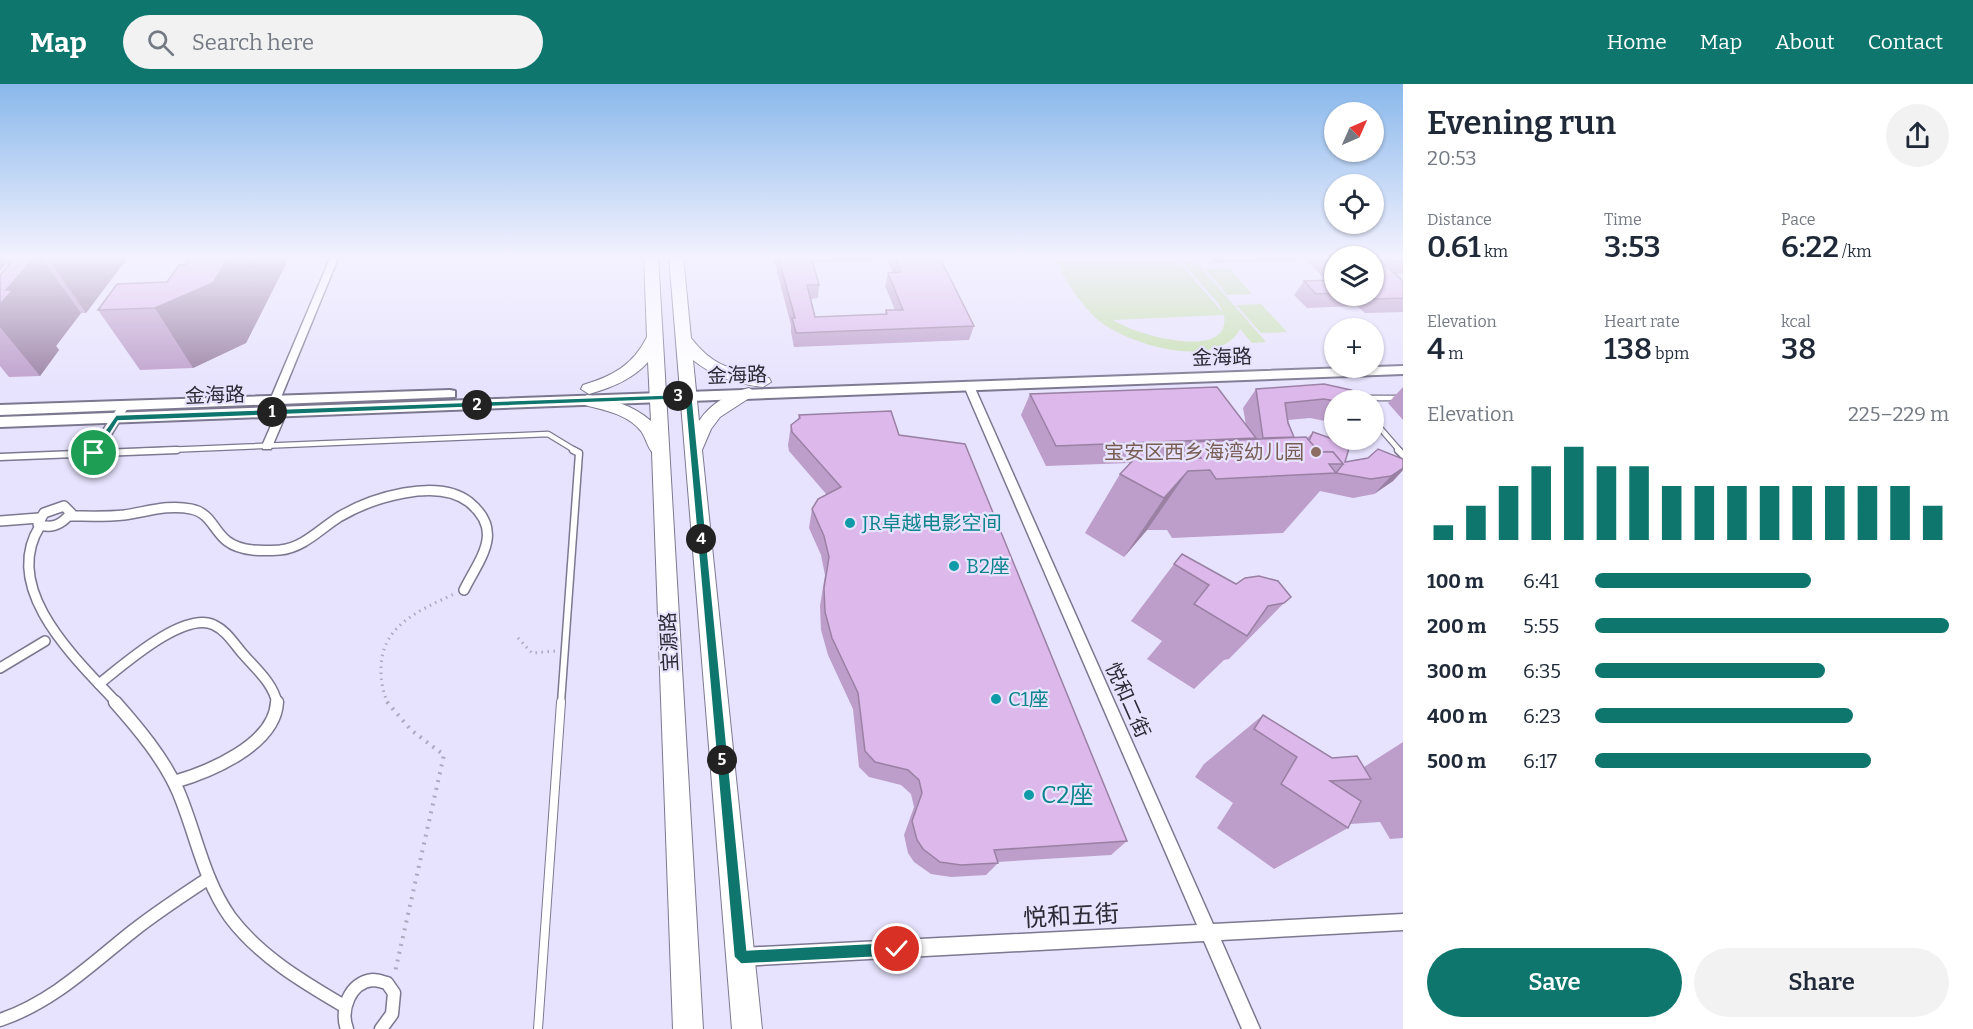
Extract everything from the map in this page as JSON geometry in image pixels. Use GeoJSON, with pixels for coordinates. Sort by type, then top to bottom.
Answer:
{"type":"FeatureCollection","features":[{"type":"Feature","properties":{"kind":"main road","name":"宝源路"},"geometry":{"type":"LineString","coordinates":[[653,300],[688,1029]]}},
{"type":"Feature","properties":{"kind":"main road","name":"宝源路"},"geometry":{"type":"LineString","coordinates":[[680,300],[747,1029]]}},
{"type":"Feature","properties":{"kind":"main road"},"geometry":{"type":"LineString","coordinates":[[588,395],[618,380],[638,365],[650,350],[655,335]]}},
{"type":"Feature","properties":{"kind":"main road"},"geometry":{"type":"LineString","coordinates":[[683,338],[697,356],[715,370],[744,381],[763,382]]}},
{"type":"Feature","properties":{"kind":"main road"},"geometry":{"type":"LineString","coordinates":[[693,453],[700,431],[710,415],[728,401],[749,393]]}},
{"type":"Feature","properties":{"kind":"main road"},"geometry":{"type":"LineString","coordinates":[[588,395],[637,417],[656,442],[661,465]]}},
{"type":"Feature","properties":{"kind":"street"},"geometry":{"type":"LineString","coordinates":[[267,446],[278,421],[273,406],[317,300]]}},
{"type":"Feature","properties":{"kind":"street"},"geometry":{"type":"LineString","coordinates":[[1384,361],[1403,360]]}},
{"type":"Feature","properties":{"kind":"street","name":"金海路"},"geometry":{"type":"LineString","coordinates":[[689,391],[763,382],[1324,362]]}},
{"type":"Feature","properties":{"kind":"street","name":"金海路"},"geometry":{"type":"LineString","coordinates":[[0,422],[120,412],[273,406],[689,391],[749,393],[969,386],[1403,370]]}},
{"type":"Feature","properties":{"kind":"street","name":"悦和二街"},"geometry":{"type":"LineString","coordinates":[[969,386],[1251,1029]]}},
{"type":"Feature","properties":{"kind":"street","name":"金海路"},"geometry":{"type":"LineString","coordinates":[[0,410],[120,412]]}},
{"type":"Feature","properties":{"kind":"street"},"geometry":{"type":"LineString","coordinates":[[94,453],[120,412]]}},
{"type":"Feature","properties":{"kind":"street"},"geometry":{"type":"LineString","coordinates":[[0,521],[40,522],[55,526],[69,516],[108,516],[180,507],[209,516],[232,545],[245,549],[284,550],[364,504],[392,496],[449,493],[472,504],[482,514],[489,531],[487,549],[464,590]]}},
{"type":"Feature","properties":{"kind":"street"},"geometry":{"type":"LineString","coordinates":[[20,543],[47,511],[57,507],[67,507],[70,509],[69,516]]}},
{"type":"Feature","properties":{"kind":"street"},"geometry":{"type":"LineString","coordinates":[[99,684],[172,632],[201,621],[211,622],[222,629],[270,687],[277,702],[275,714],[268,727],[230,759],[204,773],[174,782]]}},
{"type":"Feature","properties":{"kind":"street"},"geometry":{"type":"LineString","coordinates":[[0,668],[42,638],[99,684],[141,735],[174,782],[208,878],[238,928],[288,972],[344,1006]]}},
{"type":"Feature","properties":{"kind":"street"},"geometry":{"type":"LineString","coordinates":[[0,1020],[49,998],[155,915],[208,878]]}},
{"type":"Feature","properties":{"kind":"street","name":"悦和五街"},"geometry":{"type":"LineString","coordinates":[[741,957],[1403,922]]}},
{"type":"Feature","properties":{"kind":"street"},"geometry":{"type":"LineString","coordinates":[[347,1029],[343,1015],[344,1006],[356,988],[364,982],[380,980],[391,986],[395,1002],[392,1014],[381,1029]]}},
{"type":"Feature","properties":{"kind":"lane"},"geometry":{"type":"LineString","coordinates":[[1384,398],[1403,398]]}},
{"type":"Feature","properties":{"kind":"lane"},"geometry":{"type":"LineString","coordinates":[[1384,433],[1403,455]]}},
{"type":"Feature","properties":{"kind":"lane"},"geometry":{"type":"LineString","coordinates":[[0,457],[548,434],[579,453],[538,1029]]}},
{"type":"Feature","properties":{"kind":"path"},"geometry":{"type":"LineString","coordinates":[[391,986],[444,755],[437,746],[412,731],[385,697],[382,681],[383,657],[387,638],[394,630],[435,602],[464,590]]}},
{"type":"Feature","properties":{"kind":"path"},"geometry":{"type":"LineString","coordinates":[[518,638],[532,653],[565,651]]}},
{"type":"Feature","properties":{"kind":"green space"},"geometry":{"type":"Polygon","coordinates":[[[1080,300],[1212,300],[1223,313],[1215,300],[1229,300],[1266,342],[1252,343],[1240,329],[1229,342],[1213,349],[1174,350],[1153,346],[1115,331],[1089,311],[1080,300]],[[1224,315],[1113,320],[1140,332],[1179,341],[1213,338],[1222,330],[1224,315]]]}},
{"type":"Feature","properties":{"kind":"green space"},"geometry":{"type":"Polygon","coordinates":[[[1261,304],[1287,332],[1261,333],[1236,305],[1261,304]]]}},
{"type":"Feature","properties":{"kind":"building"},"geometry":{"type":"Polygon","coordinates":[[[105,300],[173,300],[155,308],[98,310],[105,300]]]}},
{"type":"Feature","properties":{"kind":"building"},"geometry":{"type":"Polygon","coordinates":[[[790,300],[811,300],[815,317],[887,314],[886,310],[903,310],[899,300],[961,300],[974,326],[796,333],[792,318],[795,318],[790,300]]]}},
{"type":"Feature","properties":{"kind":"building"},"geometry":{"type":"Polygon","coordinates":[[[1324,384],[1351,390],[1324,390],[1324,399],[1285,403],[1288,423],[1294,437],[1263,438],[1256,389],[1324,384]]]}},
{"type":"Feature","properties":{"kind":"building"},"geometry":{"type":"Polygon","coordinates":[[[1217,387],[1256,438],[1056,446],[1030,394],[1217,387]]]}},
{"type":"Feature","properties":{"kind":"building"},"geometry":{"type":"Polygon","coordinates":[[[891,411],[899,435],[965,444],[1127,841],[994,850],[998,863],[961,865],[940,862],[923,849],[917,840],[912,821],[922,793],[919,780],[908,770],[875,762],[865,751],[858,693],[832,638],[825,612],[824,588],[829,557],[824,536],[812,509],[818,499],[841,487],[792,432],[791,425],[800,418],[799,415],[891,411]]]}},
{"type":"Feature","properties":{"kind":"building"},"geometry":{"type":"Polygon","coordinates":[[[1313,432],[1324,436],[1324,450],[1349,450],[1345,462],[1368,458],[1377,450],[1380,450],[1403,459],[1403,468],[1391,476],[1371,479],[1336,473],[1343,464],[1333,452],[1319,452],[1309,441],[1313,432]]]}},
{"type":"Feature","properties":{"kind":"building"},"geometry":{"type":"Polygon","coordinates":[[[1306,437],[1319,452],[1333,452],[1343,464],[1329,464],[1336,473],[1216,479],[1210,470],[1188,471],[1164,498],[1120,474],[1142,451],[1160,460],[1201,458],[1190,442],[1306,437]]]}},
{"type":"Feature","properties":{"kind":"building"},"geometry":{"type":"Polygon","coordinates":[[[1182,554],[1236,584],[1245,578],[1259,576],[1278,581],[1291,597],[1284,603],[1268,606],[1247,636],[1194,604],[1209,585],[1174,564],[1182,554]]]}},
{"type":"Feature","properties":{"kind":"building"},"geometry":{"type":"Polygon","coordinates":[[[1263,715],[1332,758],[1357,756],[1371,779],[1330,781],[1361,801],[1348,828],[1281,784],[1297,757],[1254,729],[1263,715]]]}},
{"type":"Feature","properties":{"kind":"place","name":"宝安区西乡海湾幼儿园"},"geometry":{"type":"Point","coordinates":[1316,452]}},
{"type":"Feature","properties":{"kind":"place","name":"JR卓越电影空间"},"geometry":{"type":"Point","coordinates":[850,523]}},
{"type":"Feature","properties":{"kind":"place","name":"B2座"},"geometry":{"type":"Point","coordinates":[954,566]}},
{"type":"Feature","properties":{"kind":"place","name":"C1座"},"geometry":{"type":"Point","coordinates":[996,699]}},
{"type":"Feature","properties":{"kind":"place","name":"C2座"},"geometry":{"type":"Point","coordinates":[1029,795]}},
{"type":"Feature","properties":{"kind":"route"},"geometry":{"type":"LineString","coordinates":[[94,453],[116,418],[689,396],[741,957],[897,949]]}}]}
